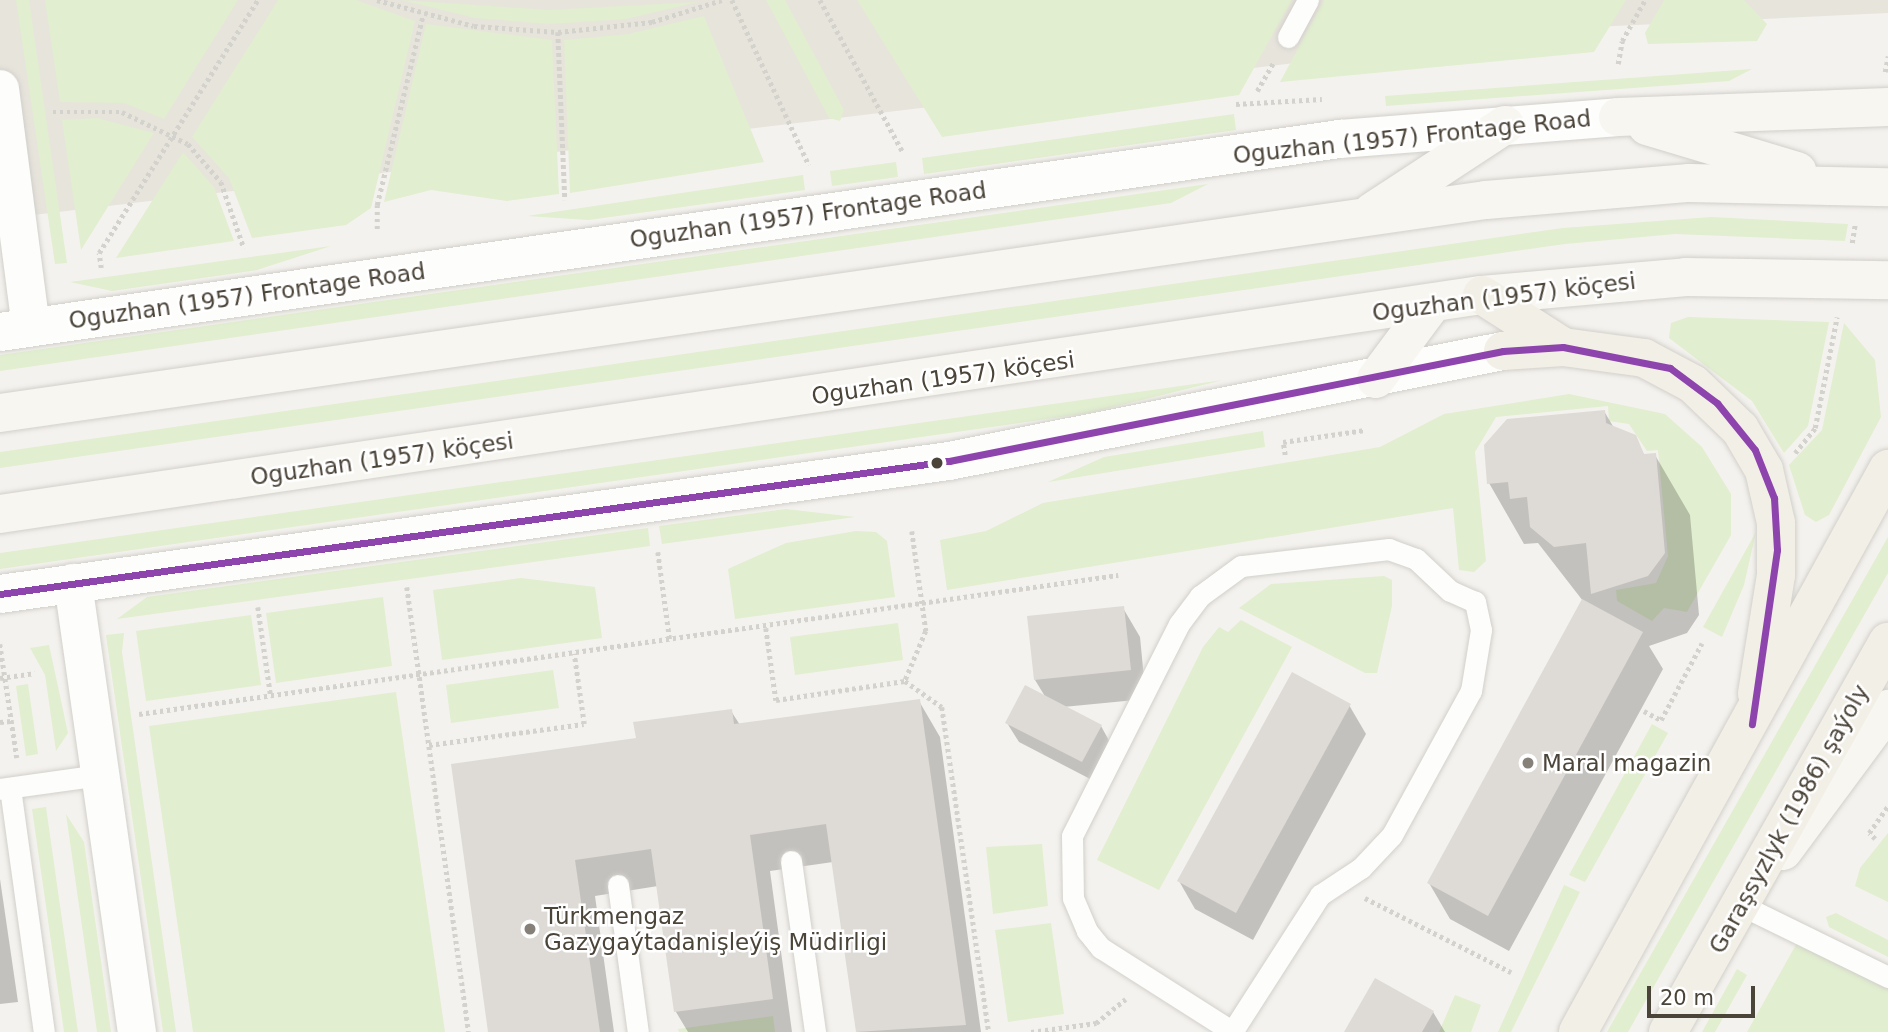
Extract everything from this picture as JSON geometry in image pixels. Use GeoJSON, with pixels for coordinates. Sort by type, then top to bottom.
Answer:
{"type":"FeatureCollection","features":[{"type":"Feature","properties":{"kind":"main road"},"geometry":{"type":"LineString","coordinates":[[1618,117],[1888,107]]}},
{"type":"Feature","properties":{"kind":"main road"},"geometry":{"type":"LineString","coordinates":[[1618,117],[1840,184]]}},
{"type":"Feature","properties":{"kind":"main road"},"geometry":{"type":"LineString","coordinates":[[1363,218],[1505,125]]}},
{"type":"Feature","properties":{"kind":"main road"},"geometry":{"type":"LineString","coordinates":[[0,413],[1363,218],[1594,188],[1840,184],[1888,187]]}},
{"type":"Feature","properties":{"kind":"main road","name":"Oguzhan (1957) köçesi"},"geometry":{"type":"LineString","coordinates":[[0,514],[1482,295],[1686,277],[1888,281]]}},
{"type":"Feature","properties":{"kind":"main road"},"geometry":{"type":"LineString","coordinates":[[1482,295],[1563,347]]}},
{"type":"Feature","properties":{"kind":"main road"},"geometry":{"type":"LineString","coordinates":[[1376,379],[1432,304]]}},
{"type":"Feature","properties":{"kind":"main road"},"geometry":{"type":"LineString","coordinates":[[1503,351],[1563,347],[1670,368],[1717,403],[1755,450],[1774,498],[1777,550],[1752,724]]}},
{"type":"Feature","properties":{"kind":"main road"},"geometry":{"type":"LineString","coordinates":[[1578,1032],[1752,724],[1888,468]]}},
{"type":"Feature","properties":{"kind":"main road","name":"Garaşsyzlyk (1986) şaýoly"},"geometry":{"type":"LineString","coordinates":[[1668,1032],[1888,642]]}},
{"type":"Feature","properties":{"kind":"main road"},"geometry":{"type":"LineString","coordinates":[[1741,905],[1888,709]]}},
{"type":"Feature","properties":{"kind":"street"},"geometry":{"type":"LineString","coordinates":[[0,89],[15,330]]}},
{"type":"Feature","properties":{"kind":"street","name":"Oguzhan (1957) Frontage Road"},"geometry":{"type":"LineString","coordinates":[[15,330],[1340,139],[1618,117]]}},
{"type":"Feature","properties":{"kind":"street"},"geometry":{"type":"LineString","coordinates":[[0,594],[949,461],[1376,379],[1503,351]]}},
{"type":"Feature","properties":{"kind":"street"},"geometry":{"type":"LineString","coordinates":[[73,583],[136,1032]]}},
{"type":"Feature","properties":{"kind":"lane"},"geometry":{"type":"LineString","coordinates":[[1288,37],[1308,0]]}},
{"type":"Feature","properties":{"kind":"lane"},"geometry":{"type":"LineString","coordinates":[[1390,549],[1416,559],[1450,591],[1475,602],[1481,630],[1466,703],[1392,835],[1337,884],[1320,895],[1232,1032],[1150,979],[1087,931],[1068,858],[1072,836],[1178,624],[1200,596],[1241,566],[1390,549]]}},
{"type":"Feature","properties":{"kind":"lane"},"geometry":{"type":"LineString","coordinates":[[44,1032],[5,788],[100,775]]}},
{"type":"Feature","properties":{"kind":"lane"},"geometry":{"type":"LineString","coordinates":[[791,861],[815,1032]]}},
{"type":"Feature","properties":{"kind":"lane"},"geometry":{"type":"LineString","coordinates":[[618,885],[638,1032]]}},
{"type":"Feature","properties":{"kind":"lane"},"geometry":{"type":"LineString","coordinates":[[1741,905],[1888,977]]}},
{"type":"Feature","properties":{"kind":"path"},"geometry":{"type":"LineString","coordinates":[[101,268],[99,253],[258,0]]}},
{"type":"Feature","properties":{"kind":"path"},"geometry":{"type":"LineString","coordinates":[[377,0],[423,15],[558,32],[652,22],[722,0]]}},
{"type":"Feature","properties":{"kind":"path"},"geometry":{"type":"LineString","coordinates":[[732,0],[809,165]]}},
{"type":"Feature","properties":{"kind":"path"},"geometry":{"type":"LineString","coordinates":[[820,0],[902,152]]}},
{"type":"Feature","properties":{"kind":"path"},"geometry":{"type":"LineString","coordinates":[[1618,64],[1622,40],[1645,0]]}},
{"type":"Feature","properties":{"kind":"path"},"geometry":{"type":"LineString","coordinates":[[377,229],[377,205],[423,15]]}},
{"type":"Feature","properties":{"kind":"path"},"geometry":{"type":"LineString","coordinates":[[558,32],[565,200]]}},
{"type":"Feature","properties":{"kind":"path"},"geometry":{"type":"LineString","coordinates":[[1236,104],[1322,99]]}},
{"type":"Feature","properties":{"kind":"path"},"geometry":{"type":"LineString","coordinates":[[53,112],[122,112],[173,135],[221,182],[244,248]]}},
{"type":"Feature","properties":{"kind":"path"},"geometry":{"type":"LineString","coordinates":[[1285,455],[1283,442],[1365,430]]}},
{"type":"Feature","properties":{"kind":"path"},"geometry":{"type":"LineString","coordinates":[[905,681],[926,631],[912,531]]}},
{"type":"Feature","properties":{"kind":"path"},"geometry":{"type":"LineString","coordinates":[[658,552],[670,641]]}},
{"type":"Feature","properties":{"kind":"path"},"geometry":{"type":"LineString","coordinates":[[139,714],[923,606],[1118,575]]}},
{"type":"Feature","properties":{"kind":"path"},"geometry":{"type":"LineString","coordinates":[[407,587],[469,1032]]}},
{"type":"Feature","properties":{"kind":"path"},"geometry":{"type":"LineString","coordinates":[[258,607],[271,696]]}},
{"type":"Feature","properties":{"kind":"path"},"geometry":{"type":"LineString","coordinates":[[766,628],[776,700],[905,681],[942,707],[989,1032]]}},
{"type":"Feature","properties":{"kind":"path"},"geometry":{"type":"LineString","coordinates":[[1644,711],[1661,720],[1702,643]]}},
{"type":"Feature","properties":{"kind":"path"},"geometry":{"type":"LineString","coordinates":[[0,644],[17,757]]}},
{"type":"Feature","properties":{"kind":"path"},"geometry":{"type":"LineString","coordinates":[[429,746],[584,724],[575,654]]}},
{"type":"Feature","properties":{"kind":"path"},"geometry":{"type":"LineString","coordinates":[[3,677],[35,673]]}},
{"type":"Feature","properties":{"kind":"path"},"geometry":{"type":"LineString","coordinates":[[0,722],[11,721]]}},
{"type":"Feature","properties":{"kind":"path"},"geometry":{"type":"LineString","coordinates":[[1875,839],[1869,833],[1888,806]]}},
{"type":"Feature","properties":{"kind":"path"},"geometry":{"type":"LineString","coordinates":[[1337,884],[1511,972]]}},
{"type":"Feature","properties":{"kind":"path"},"geometry":{"type":"LineString","coordinates":[[1031,1032],[1096,1023],[1150,979]]}},
{"type":"Feature","properties":{"kind":"shaded area"},"geometry":{"type":"Polygon","coordinates":[[[0,0],[1888,0],[1888,13],[1593,27],[0,219],[0,0]]]}},
{"type":"Feature","properties":{"kind":"green space"},"geometry":{"type":"Polygon","coordinates":[[[16,0],[29,0],[67,263],[55,264],[16,0]]]}},
{"type":"Feature","properties":{"kind":"green space"},"geometry":{"type":"Polygon","coordinates":[[[45,0],[238,0],[164,119],[124,103],[60,102],[45,0]]]}},
{"type":"Feature","properties":{"kind":"green space"},"geometry":{"type":"Polygon","coordinates":[[[278,0],[356,0],[415,21],[371,208],[346,225],[252,238],[229,178],[192,137],[278,0]]]}},
{"type":"Feature","properties":{"kind":"green space"},"geometry":{"type":"Polygon","coordinates":[[[401,0],[550,10],[698,2],[626,19],[550,24],[475,18],[401,0]]]}},
{"type":"Feature","properties":{"kind":"green space"},"geometry":{"type":"Polygon","coordinates":[[[766,0],[785,0],[844,110],[840,121],[829,118],[766,0]]]}},
{"type":"Feature","properties":{"kind":"green space"},"geometry":{"type":"Polygon","coordinates":[[[857,0],[1292,0],[1239,95],[942,137],[857,0]]]}},
{"type":"Feature","properties":{"kind":"green space"},"geometry":{"type":"Polygon","coordinates":[[[1324,0],[1626,0],[1594,52],[1280,82],[1324,0]]]}},
{"type":"Feature","properties":{"kind":"green space"},"geometry":{"type":"Polygon","coordinates":[[[1664,0],[1744,0],[1767,24],[1757,41],[1648,44],[1645,33],[1664,0]]]}},
{"type":"Feature","properties":{"kind":"green space"},"geometry":{"type":"Polygon","coordinates":[[[704,16],[764,162],[570,193],[564,40],[628,34],[704,16]]]}},
{"type":"Feature","properties":{"kind":"green space"},"geometry":{"type":"Polygon","coordinates":[[[426,24],[552,40],[559,194],[507,201],[431,190],[384,202],[426,24]]]}},
{"type":"Feature","properties":{"kind":"green space"},"geometry":{"type":"Polygon","coordinates":[[[1752,69],[1729,81],[1386,106],[1385,96],[1752,69]]]}},
{"type":"Feature","properties":{"kind":"green space"},"geometry":{"type":"Polygon","coordinates":[[[1234,114],[1236,130],[924,174],[922,158],[1234,114]]]}},
{"type":"Feature","properties":{"kind":"green space"},"geometry":{"type":"Polygon","coordinates":[[[97,118],[154,133],[81,250],[62,120],[97,118]]]}},
{"type":"Feature","properties":{"kind":"green space"},"geometry":{"type":"Polygon","coordinates":[[[183,152],[214,187],[234,241],[116,258],[183,152]]]}},
{"type":"Feature","properties":{"kind":"green space"},"geometry":{"type":"Polygon","coordinates":[[[896,162],[898,177],[832,186],[830,171],[896,162]]]}},
{"type":"Feature","properties":{"kind":"green space"},"geometry":{"type":"Polygon","coordinates":[[[803,175],[805,190],[589,220],[527,216],[803,175]]]}},
{"type":"Feature","properties":{"kind":"green space"},"geometry":{"type":"Polygon","coordinates":[[[1208,184],[1171,203],[0,371],[0,355],[1208,184]]]}},
{"type":"Feature","properties":{"kind":"green space"},"geometry":{"type":"Polygon","coordinates":[[[1711,217],[1848,224],[1845,241],[1675,234],[1565,244],[0,468],[0,452],[1563,228],[1711,217]]]}},
{"type":"Feature","properties":{"kind":"green space"},"geometry":{"type":"Polygon","coordinates":[[[331,246],[257,270],[112,291],[70,282],[331,246]]]}},
{"type":"Feature","properties":{"kind":"green space"},"geometry":{"type":"Polygon","coordinates":[[[1688,317],[1829,322],[1808,426],[1784,453],[1752,401],[1669,338],[1671,323],[1688,317]]]}},
{"type":"Feature","properties":{"kind":"green space"},"geometry":{"type":"Polygon","coordinates":[[[1844,323],[1875,360],[1881,417],[1829,515],[1816,522],[1805,515],[1789,465],[1822,430],[1844,323]]]}},
{"type":"Feature","properties":{"kind":"green space"},"geometry":{"type":"Polygon","coordinates":[[[1223,380],[1089,413],[0,569],[0,553],[1223,380]]]}},
{"type":"Feature","properties":{"kind":"green space"},"geometry":{"type":"Polygon","coordinates":[[[1569,394],[1665,414],[1702,447],[1731,494],[1731,535],[1687,612],[1664,608],[1652,621],[1617,601],[1616,590],[1656,583],[1668,556],[1658,450],[1647,451],[1629,424],[1609,421],[1608,406],[1496,417],[1475,452],[1486,561],[1474,572],[1459,570],[1453,508],[947,590],[940,540],[986,531],[1043,503],[1380,447],[1444,414],[1569,394]]]}},
{"type":"Feature","properties":{"kind":"green space"},"geometry":{"type":"Polygon","coordinates":[[[1263,431],[1265,447],[1048,482],[1104,457],[1263,431]]]}},
{"type":"Feature","properties":{"kind":"green space"},"geometry":{"type":"Polygon","coordinates":[[[786,509],[855,517],[662,544],[659,526],[786,509]]]}},
{"type":"Feature","properties":{"kind":"green space"},"geometry":{"type":"Polygon","coordinates":[[[648,528],[650,546],[117,619],[147,597],[648,528]]]}},
{"type":"Feature","properties":{"kind":"green space"},"geometry":{"type":"Polygon","coordinates":[[[856,531],[876,532],[887,541],[895,597],[735,619],[728,569],[786,543],[856,531]]]}},
{"type":"Feature","properties":{"kind":"green space"},"geometry":{"type":"Polygon","coordinates":[[[1756,532],[1744,585],[1722,637],[1703,627],[1756,532]]]}},
{"type":"Feature","properties":{"kind":"green space"},"geometry":{"type":"Polygon","coordinates":[[[1888,537],[1888,573],[1628,1032],[1607,1032],[1888,537]]]}},
{"type":"Feature","properties":{"kind":"green space"},"geometry":{"type":"Polygon","coordinates":[[[1384,576],[1392,580],[1392,606],[1377,673],[1365,673],[1239,608],[1271,584],[1384,576]]]}},
{"type":"Feature","properties":{"kind":"green space"},"geometry":{"type":"Polygon","coordinates":[[[521,578],[595,587],[602,638],[442,660],[433,590],[521,578]]]}},
{"type":"Feature","properties":{"kind":"green space"},"geometry":{"type":"Polygon","coordinates":[[[383,597],[392,666],[276,683],[266,613],[383,597]]]}},
{"type":"Feature","properties":{"kind":"green space"},"geometry":{"type":"Polygon","coordinates":[[[251,615],[261,685],[146,701],[136,631],[251,615]]]}},
{"type":"Feature","properties":{"kind":"green space"},"geometry":{"type":"Polygon","coordinates":[[[1241,620],[1292,647],[1159,890],[1097,860],[1203,647],[1219,627],[1228,632],[1241,620]]]}},
{"type":"Feature","properties":{"kind":"green space"},"geometry":{"type":"Polygon","coordinates":[[[898,623],[903,660],[795,675],[790,637],[898,623]]]}},
{"type":"Feature","properties":{"kind":"green space"},"geometry":{"type":"Polygon","coordinates":[[[124,633],[122,652],[176,1032],[163,1032],[106,635],[124,633]]]}},
{"type":"Feature","properties":{"kind":"green space"},"geometry":{"type":"Polygon","coordinates":[[[49,645],[68,733],[56,751],[45,675],[30,648],[49,645]]]}},
{"type":"Feature","properties":{"kind":"green space"},"geometry":{"type":"Polygon","coordinates":[[[553,670],[559,708],[451,723],[446,685],[553,670]]]}},
{"type":"Feature","properties":{"kind":"green space"},"geometry":{"type":"Polygon","coordinates":[[[28,684],[38,754],[26,756],[16,686],[28,684]]]}},
{"type":"Feature","properties":{"kind":"green space"},"geometry":{"type":"Polygon","coordinates":[[[396,692],[445,1032],[193,1032],[149,726],[396,692]]]}},
{"type":"Feature","properties":{"kind":"green space"},"geometry":{"type":"Polygon","coordinates":[[[1652,724],[1668,733],[1585,882],[1569,875],[1652,724]]]}},
{"type":"Feature","properties":{"kind":"green space"},"geometry":{"type":"Polygon","coordinates":[[[46,807],[78,1032],[64,1032],[32,809],[46,807]]]}},
{"type":"Feature","properties":{"kind":"green space"},"geometry":{"type":"Polygon","coordinates":[[[66,814],[84,842],[111,1032],[97,1032],[66,814]]]}},
{"type":"Feature","properties":{"kind":"green space"},"geometry":{"type":"Polygon","coordinates":[[[1888,833],[1888,902],[1855,886],[1860,868],[1888,833]]]}},
{"type":"Feature","properties":{"kind":"green space"},"geometry":{"type":"Polygon","coordinates":[[[1042,844],[1048,906],[993,914],[986,847],[1042,844]]]}},
{"type":"Feature","properties":{"kind":"green space"},"geometry":{"type":"Polygon","coordinates":[[[1564,885],[1580,892],[1511,1032],[1498,1032],[1564,885]]]}},
{"type":"Feature","properties":{"kind":"green space"},"geometry":{"type":"Polygon","coordinates":[[[1836,913],[1888,940],[1888,957],[1829,927],[1826,917],[1836,913]]]}},
{"type":"Feature","properties":{"kind":"green space"},"geometry":{"type":"Polygon","coordinates":[[[1051,923],[1064,1014],[1008,1022],[995,930],[1051,923]]]}},
{"type":"Feature","properties":{"kind":"green space"},"geometry":{"type":"Polygon","coordinates":[[[1797,943],[1888,989],[1888,1032],[1747,1032],[1797,943]]]}},
{"type":"Feature","properties":{"kind":"green space"},"geometry":{"type":"Polygon","coordinates":[[[1737,969],[1747,975],[1715,1032],[1702,1032],[1737,969]]]}},
{"type":"Feature","properties":{"kind":"green space"},"geometry":{"type":"Polygon","coordinates":[[[1455,995],[1481,1005],[1471,1032],[1439,1032],[1455,995]]]}},
{"type":"Feature","properties":{"kind":"green space"},"geometry":{"type":"Polygon","coordinates":[[[773,1016],[775,1032],[679,1032],[678,1029],[773,1016]]]}},
{"type":"Feature","properties":{"kind":"building"},"geometry":{"type":"Polygon","coordinates":[[[1605,410],[1606,423],[1636,435],[1644,454],[1656,453],[1665,553],[1648,576],[1591,594],[1586,543],[1554,547],[1530,527],[1527,497],[1510,499],[1508,482],[1487,484],[1484,445],[1507,419],[1605,410]]]}},
{"type":"Feature","properties":{"kind":"building"},"geometry":{"type":"Polygon","coordinates":[[[1582,599],[1643,632],[1488,916],[1427,883],[1582,599]]]}},
{"type":"Feature","properties":{"kind":"building"},"geometry":{"type":"Polygon","coordinates":[[[1124,606],[1131,670],[1034,680],[1027,616],[1124,606]]]}},
{"type":"Feature","properties":{"kind":"building"},"geometry":{"type":"Polygon","coordinates":[[[1292,672],[1351,704],[1236,913],[1177,881],[1292,672]]]}},
{"type":"Feature","properties":{"kind":"building"},"geometry":{"type":"Polygon","coordinates":[[[1025,685],[1102,725],[1082,762],[1005,723],[1025,685]]]}},
{"type":"Feature","properties":{"kind":"building","name":"Türkmengaz Gazygaýtadanişleýiş Müdirligi"},"geometry":{"type":"Polygon","coordinates":[[[920,699],[966,1025],[856,1032],[826,824],[750,835],[773,999],[674,1012],[651,849],[575,860],[600,1032],[488,1032],[451,764],[636,738],[633,722],[732,709],[734,724],[920,699]]]}},
{"type":"Feature","properties":{"kind":"building"},"geometry":{"type":"Polygon","coordinates":[[[1375,978],[1434,1011],[1422,1032],[1344,1032],[1375,978]]]}},
{"type":"Feature","properties":{"kind":"transit line"},"geometry":{"type":"LineString","coordinates":[[0,594],[949,461],[1503,351],[1563,347],[1670,368],[1717,403],[1755,450],[1774,498],[1777,550],[1752,724]]}},
{"type":"Feature","properties":{"kind":"place","name":"Maral magazin"},"geometry":{"type":"Point","coordinates":[1528,763]}},
{"type":"Feature","properties":{"kind":"place","name":"Türkmengaz Gazygaýtadanişleýiş Müdirligi"},"geometry":{"type":"Point","coordinates":[530,929]}}]}
